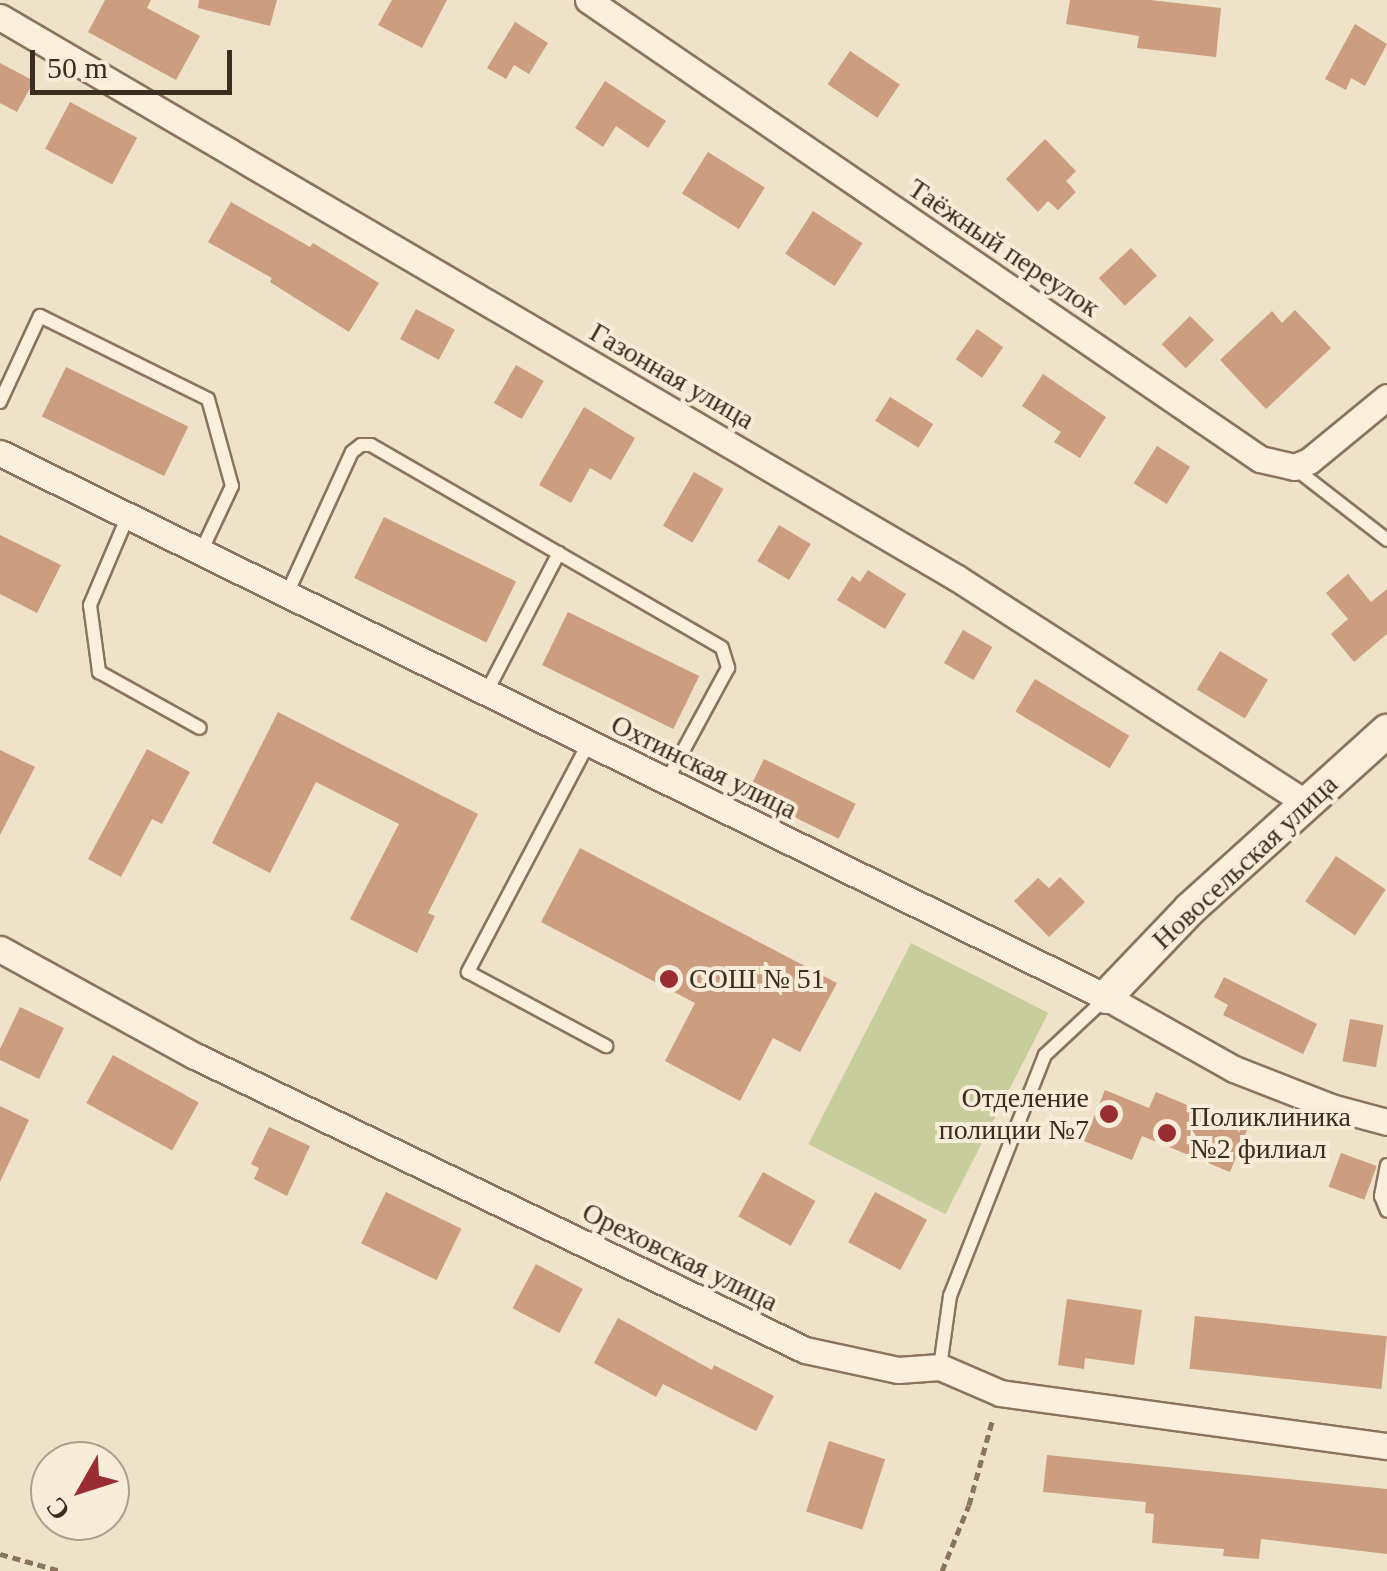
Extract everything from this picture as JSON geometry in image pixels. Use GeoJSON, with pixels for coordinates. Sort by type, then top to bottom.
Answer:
{"type":"FeatureCollection","features":[{"type":"Feature","properties":{"kind":"street","name":"Таёжный переулок"},"geometry":{"type":"LineString","coordinates":[[588,0],[1260,459],[1293,467]]}},
{"type":"Feature","properties":{"kind":"street","name":"Газонная улица"},"geometry":{"type":"LineString","coordinates":[[0,17],[957,578],[1304,802]]}},
{"type":"Feature","properties":{"kind":"street"},"geometry":{"type":"LineString","coordinates":[[1293,467],[1309,462],[1387,396]]}},
{"type":"Feature","properties":{"kind":"street","name":"Охтинская улица"},"geometry":{"type":"LineString","coordinates":[[0,454],[1106,997],[1234,1069],[1330,1107],[1387,1122]]}},
{"type":"Feature","properties":{"kind":"street","name":"Новосельская улица"},"geometry":{"type":"LineString","coordinates":[[1106,997],[1190,909],[1387,730]]}},
{"type":"Feature","properties":{"kind":"street","name":"Ореховская улица"},"geometry":{"type":"LineString","coordinates":[[0,948],[196,1056],[805,1350],[898,1370],[940,1367],[1000,1393],[1387,1446]]}},
{"type":"Feature","properties":{"kind":"lane"},"geometry":{"type":"LineString","coordinates":[[0,402],[40,316],[208,399],[232,486],[200,554]]}},
{"type":"Feature","properties":{"kind":"lane"},"geometry":{"type":"LineString","coordinates":[[286,596],[352,452],[361,445],[372,445],[722,648],[728,657],[728,668],[666,782]]}},
{"type":"Feature","properties":{"kind":"lane"},"geometry":{"type":"LineString","coordinates":[[1293,467],[1387,540]]}},
{"type":"Feature","properties":{"kind":"lane"},"geometry":{"type":"LineString","coordinates":[[126,518],[90,605],[99,672],[200,728]]}},
{"type":"Feature","properties":{"kind":"lane"},"geometry":{"type":"LineString","coordinates":[[485,694],[559,554]]}},
{"type":"Feature","properties":{"kind":"lane"},"geometry":{"type":"LineString","coordinates":[[588,744],[468,972],[606,1046]]}},
{"type":"Feature","properties":{"kind":"lane"},"geometry":{"type":"LineString","coordinates":[[940,1367],[950,1296],[1046,1055],[1106,997]]}},
{"type":"Feature","properties":{"kind":"lane"},"geometry":{"type":"LineString","coordinates":[[1387,1165],[1381,1196],[1387,1211]]}},
{"type":"Feature","properties":{"kind":"path"},"geometry":{"type":"LineString","coordinates":[[942,1571],[969,1505],[1000,1393]]}},
{"type":"Feature","properties":{"kind":"path"},"geometry":{"type":"LineString","coordinates":[[0,1554],[61,1571]]}},
{"type":"Feature","properties":{"kind":"green space"},"geometry":{"type":"Polygon","coordinates":[[[911,943],[1048,1013],[946,1214],[808,1144],[911,943]]]}},
{"type":"Feature","properties":{"kind":"building"},"geometry":{"type":"Polygon","coordinates":[[[105,0],[151,0],[147,8],[200,36],[176,80],[88,32],[105,0]]]}},
{"type":"Feature","properties":{"kind":"building"},"geometry":{"type":"Polygon","coordinates":[[[199,0],[277,0],[270,26],[198,8],[199,0]]]}},
{"type":"Feature","properties":{"kind":"building"},"geometry":{"type":"Polygon","coordinates":[[[392,0],[447,0],[422,48],[378,25],[392,0]]]}},
{"type":"Feature","properties":{"kind":"building"},"geometry":{"type":"Polygon","coordinates":[[[1070,0],[1150,0],[1221,8],[1216,57],[1137,48],[1139,36],[1066,24],[1070,0]]]}},
{"type":"Feature","properties":{"kind":"building"},"geometry":{"type":"Polygon","coordinates":[[[515,22],[548,43],[529,74],[514,65],[506,79],[487,68],[515,22]]]}},
{"type":"Feature","properties":{"kind":"building"},"geometry":{"type":"Polygon","coordinates":[[[1355,24],[1387,44],[1365,86],[1351,78],[1346,90],[1325,79],[1355,24]]]}},
{"type":"Feature","properties":{"kind":"building"},"geometry":{"type":"Polygon","coordinates":[[[850,51],[900,85],[877,118],[828,84],[850,51]]]}},
{"type":"Feature","properties":{"kind":"building"},"geometry":{"type":"Polygon","coordinates":[[[0,63],[34,81],[17,112],[0,103],[0,63]]]}},
{"type":"Feature","properties":{"kind":"building"},"geometry":{"type":"Polygon","coordinates":[[[605,81],[666,121],[648,148],[616,126],[603,147],[575,128],[605,81]]]}},
{"type":"Feature","properties":{"kind":"building"},"geometry":{"type":"Polygon","coordinates":[[[70,102],[137,138],[112,184],[45,149],[70,102]]]}},
{"type":"Feature","properties":{"kind":"building"},"geometry":{"type":"Polygon","coordinates":[[[1045,139],[1076,171],[1066,181],[1076,192],[1058,210],[1048,201],[1038,212],[1006,179],[1045,139]]]}},
{"type":"Feature","properties":{"kind":"building"},"geometry":{"type":"Polygon","coordinates":[[[708,152],[765,188],[739,229],[682,194],[708,152]]]}},
{"type":"Feature","properties":{"kind":"building"},"geometry":{"type":"Polygon","coordinates":[[[231,202],[310,247],[313,243],[379,283],[349,332],[270,282],[272,278],[208,242],[231,202]]]}},
{"type":"Feature","properties":{"kind":"building"},"geometry":{"type":"Polygon","coordinates":[[[813,211],[862,243],[835,286],[785,254],[813,211]]]}},
{"type":"Feature","properties":{"kind":"building"},"geometry":{"type":"Polygon","coordinates":[[[1131,248],[1157,276],[1125,306],[1099,278],[1131,248]]]}},
{"type":"Feature","properties":{"kind":"building"},"geometry":{"type":"Polygon","coordinates":[[[416,309],[455,330],[439,360],[400,339],[416,309]]]}},
{"type":"Feature","properties":{"kind":"building"},"geometry":{"type":"Polygon","coordinates":[[[1295,310],[1331,348],[1266,409],[1220,360],[1272,311],[1282,323],[1295,310]]]}},
{"type":"Feature","properties":{"kind":"building"},"geometry":{"type":"Polygon","coordinates":[[[1190,316],[1214,340],[1186,368],[1162,344],[1190,316]]]}},
{"type":"Feature","properties":{"kind":"building"},"geometry":{"type":"Polygon","coordinates":[[[977,329],[1003,347],[982,378],[956,359],[977,329]]]}},
{"type":"Feature","properties":{"kind":"building"},"geometry":{"type":"Polygon","coordinates":[[[516,365],[544,381],[522,419],[494,403],[516,365]]]}},
{"type":"Feature","properties":{"kind":"building"},"geometry":{"type":"Polygon","coordinates":[[[66,367],[188,427],[164,476],[42,416],[66,367]]]}},
{"type":"Feature","properties":{"kind":"building"},"geometry":{"type":"Polygon","coordinates":[[[1043,374],[1106,417],[1080,458],[1054,442],[1061,432],[1022,406],[1043,374]]]}},
{"type":"Feature","properties":{"kind":"building"},"geometry":{"type":"Polygon","coordinates":[[[890,397],[933,424],[918,448],[875,421],[890,397]]]}},
{"type":"Feature","properties":{"kind":"building"},"geometry":{"type":"Polygon","coordinates":[[[584,407],[635,438],[611,480],[590,468],[571,503],[539,485],[584,407]]]}},
{"type":"Feature","properties":{"kind":"building"},"geometry":{"type":"Polygon","coordinates":[[[1157,446],[1190,467],[1167,504],[1134,483],[1157,446]]]}},
{"type":"Feature","properties":{"kind":"building"},"geometry":{"type":"Polygon","coordinates":[[[694,472],[723,489],[692,543],[663,526],[694,472]]]}},
{"type":"Feature","properties":{"kind":"building"},"geometry":{"type":"Polygon","coordinates":[[[384,517],[516,581],[486,643],[354,578],[384,517]]]}},
{"type":"Feature","properties":{"kind":"building"},"geometry":{"type":"Polygon","coordinates":[[[779,525],[811,544],[789,580],[757,561],[779,525]]]}},
{"type":"Feature","properties":{"kind":"building"},"geometry":{"type":"Polygon","coordinates":[[[0,535],[61,565],[37,613],[0,594],[0,535]]]}},
{"type":"Feature","properties":{"kind":"building"},"geometry":{"type":"Polygon","coordinates":[[[868,570],[906,594],[885,629],[837,600],[852,576],[860,582],[868,570]]]}},
{"type":"Feature","properties":{"kind":"building"},"geometry":{"type":"Polygon","coordinates":[[[1348,574],[1371,602],[1387,589],[1387,634],[1354,662],[1331,634],[1348,619],[1326,593],[1348,574]]]}},
{"type":"Feature","properties":{"kind":"building"},"geometry":{"type":"Polygon","coordinates":[[[568,612],[699,676],[673,729],[542,665],[568,612]]]}},
{"type":"Feature","properties":{"kind":"building"},"geometry":{"type":"Polygon","coordinates":[[[963,630],[992,647],[973,680],[944,663],[963,630]]]}},
{"type":"Feature","properties":{"kind":"building"},"geometry":{"type":"Polygon","coordinates":[[[1220,651],[1268,680],[1245,718],[1197,690],[1220,651]]]}},
{"type":"Feature","properties":{"kind":"building"},"geometry":{"type":"Polygon","coordinates":[[[1035,679],[1129,736],[1110,768],[1015,712],[1035,679]]]}},
{"type":"Feature","properties":{"kind":"building"},"geometry":{"type":"Polygon","coordinates":[[[278,712],[478,814],[428,913],[435,916],[417,953],[350,919],[399,824],[316,782],[270,873],[212,843],[278,712]]]}},
{"type":"Feature","properties":{"kind":"building"},"geometry":{"type":"Polygon","coordinates":[[[147,749],[190,772],[162,824],[152,819],[121,877],[88,859],[147,749]]]}},
{"type":"Feature","properties":{"kind":"building"},"geometry":{"type":"Polygon","coordinates":[[[0,750],[35,767],[0,835],[0,750]]]}},
{"type":"Feature","properties":{"kind":"building"},"geometry":{"type":"Polygon","coordinates":[[[764,759],[856,804],[839,839],[747,794],[764,759]]]}},
{"type":"Feature","properties":{"kind":"building"},"geometry":{"type":"Polygon","coordinates":[[[580,848],[837,983],[800,1052],[773,1038],[740,1101],[665,1061],[695,1003],[541,922],[580,848]]]}},
{"type":"Feature","properties":{"kind":"building"},"geometry":{"type":"Polygon","coordinates":[[[1336,856],[1386,890],[1355,935],[1305,902],[1336,856]]]}},
{"type":"Feature","properties":{"kind":"building"},"geometry":{"type":"Polygon","coordinates":[[[1060,877],[1085,902],[1049,937],[1014,901],[1038,878],[1049,888],[1060,877]]]}},
{"type":"Feature","properties":{"kind":"building"},"geometry":{"type":"Polygon","coordinates":[[[1224,977],[1317,1024],[1303,1054],[1223,1015],[1228,1005],[1214,997],[1224,977]]]}},
{"type":"Feature","properties":{"kind":"building"},"geometry":{"type":"Polygon","coordinates":[[[20,1007],[64,1028],[39,1079],[0,1060],[0,1049],[20,1007]]]}},
{"type":"Feature","properties":{"kind":"building"},"geometry":{"type":"Polygon","coordinates":[[[1350,1019],[1383,1025],[1376,1067],[1343,1061],[1350,1019]]]}},
{"type":"Feature","properties":{"kind":"building"},"geometry":{"type":"Polygon","coordinates":[[[113,1055],[199,1103],[172,1151],[86,1103],[113,1055]]]}},
{"type":"Feature","properties":{"kind":"building","name":"Поликлиника №2 филиал"},"geometry":{"type":"Polygon","coordinates":[[[1105,1090],[1149,1108],[1156,1092],[1247,1130],[1230,1172],[1142,1136],[1132,1160],[1084,1141],[1105,1090]]]}},
{"type":"Feature","properties":{"kind":"building"},"geometry":{"type":"Polygon","coordinates":[[[0,1106],[29,1120],[0,1182],[0,1106]]]}},
{"type":"Feature","properties":{"kind":"building"},"geometry":{"type":"Polygon","coordinates":[[[269,1127],[310,1146],[287,1196],[254,1179],[259,1168],[251,1164],[269,1127]]]}},
{"type":"Feature","properties":{"kind":"building"},"geometry":{"type":"Polygon","coordinates":[[[1341,1153],[1377,1166],[1364,1200],[1329,1187],[1341,1153]]]}},
{"type":"Feature","properties":{"kind":"building"},"geometry":{"type":"Polygon","coordinates":[[[763,1172],[815,1201],[791,1246],[738,1217],[763,1172]]]}},
{"type":"Feature","properties":{"kind":"building"},"geometry":{"type":"Polygon","coordinates":[[[386,1192],[461,1229],[437,1280],[361,1243],[386,1192]]]}},
{"type":"Feature","properties":{"kind":"building"},"geometry":{"type":"Polygon","coordinates":[[[875,1192],[927,1220],[900,1270],[848,1242],[875,1192]]]}},
{"type":"Feature","properties":{"kind":"building"},"geometry":{"type":"Polygon","coordinates":[[[536,1264],[583,1289],[559,1333],[513,1308],[536,1264]]]}},
{"type":"Feature","properties":{"kind":"building"},"geometry":{"type":"Polygon","coordinates":[[[1067,1299],[1142,1310],[1134,1365],[1085,1358],[1084,1369],[1058,1365],[1067,1299]]]}},
{"type":"Feature","properties":{"kind":"building"},"geometry":{"type":"Polygon","coordinates":[[[1195,1316],[1387,1336],[1381,1389],[1189,1369],[1195,1316]]]}},
{"type":"Feature","properties":{"kind":"building"},"geometry":{"type":"Polygon","coordinates":[[[618,1318],[712,1370],[714,1365],[774,1396],[756,1431],[663,1384],[656,1397],[594,1363],[618,1318]]]}},
{"type":"Feature","properties":{"kind":"building"},"geometry":{"type":"Polygon","coordinates":[[[829,1441],[885,1459],[862,1530],[806,1511],[829,1441]]]}},
{"type":"Feature","properties":{"kind":"building"},"geometry":{"type":"Polygon","coordinates":[[[1047,1455],[1387,1489],[1387,1554],[1261,1539],[1259,1559],[1223,1556],[1224,1549],[1152,1543],[1154,1514],[1145,1513],[1146,1502],[1043,1492],[1047,1455]]]}},
{"type":"Feature","properties":{"kind":"place","name":"СОШ № 51"},"geometry":{"type":"Point","coordinates":[669,979]}},
{"type":"Feature","properties":{"kind":"place","name":"Отделение полиции №7"},"geometry":{"type":"Point","coordinates":[1109,1114]}},
{"type":"Feature","properties":{"kind":"place","name":"Поликлиника №2 филиал"},"geometry":{"type":"Point","coordinates":[1167,1133]}}]}
